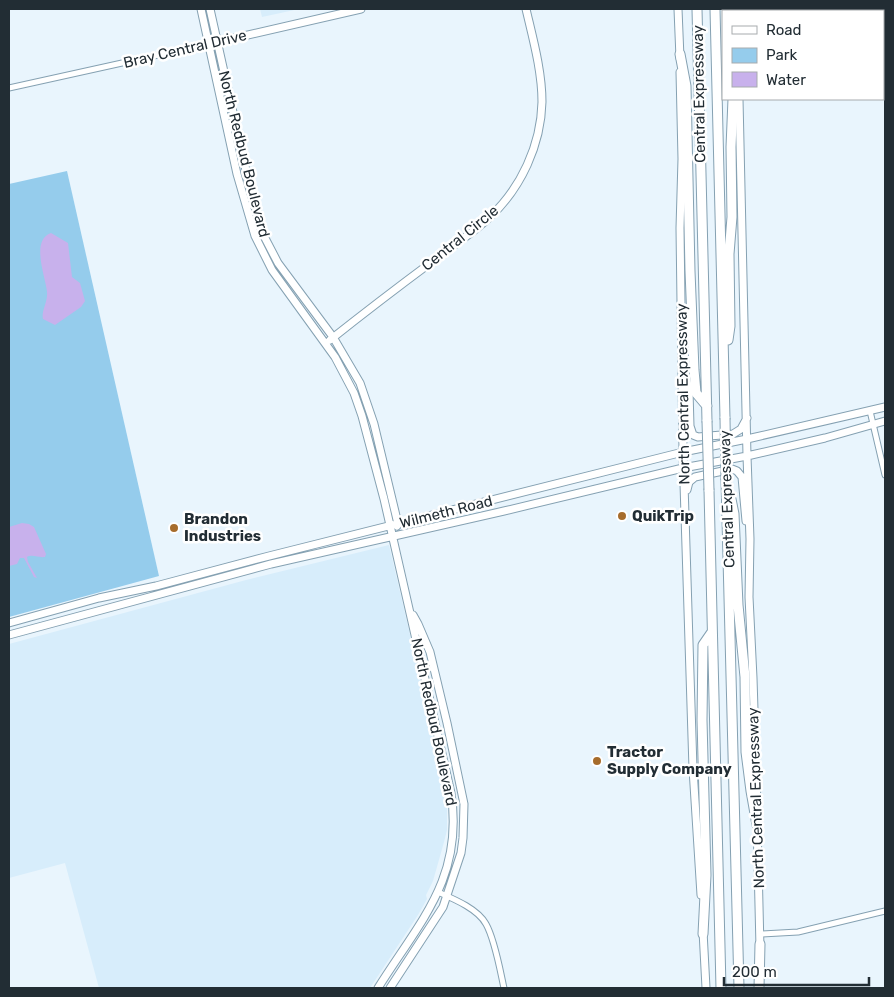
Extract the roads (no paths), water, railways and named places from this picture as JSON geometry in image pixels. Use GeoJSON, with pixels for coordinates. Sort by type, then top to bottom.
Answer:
{"type":"FeatureCollection","features":[{"type":"Feature","properties":{"kind":"highway","name":"Central Expressway"},"geometry":{"type":"LineString","coordinates":[[696,9],[722,988]]}},
{"type":"Feature","properties":{"kind":"highway","name":"Central Expressway"},"geometry":{"type":"LineString","coordinates":[[715,9],[739,988]]}},
{"type":"Feature","properties":{"kind":"highway"},"geometry":{"type":"LineString","coordinates":[[680,54],[686,86],[694,370],[696,393],[707,406]]}},
{"type":"Feature","properties":{"kind":"highway"},"geometry":{"type":"LineString","coordinates":[[724,365],[730,326],[729,254],[732,217],[730,147],[733,100]]}},
{"type":"Feature","properties":{"kind":"highway"},"geometry":{"type":"LineString","coordinates":[[726,480],[734,514],[738,605],[745,677],[746,752],[757,825]]}},
{"type":"Feature","properties":{"kind":"highway"},"geometry":{"type":"LineString","coordinates":[[703,934],[706,875],[702,720],[703,646],[712,632]]}},
{"type":"Feature","properties":{"kind":"highway"},"geometry":{"type":"LineString","coordinates":[[760,944],[760,988]]}},
{"type":"Feature","properties":{"kind":"main road","name":"North Redbud Boulevard"},"geometry":{"type":"LineString","coordinates":[[201,9],[229,138],[248,215],[259,246],[272,270],[326,343],[346,377],[359,407],[393,536],[453,804],[451,855],[444,880],[425,916],[378,988]]}},
{"type":"Feature","properties":{"kind":"main road","name":"North Redbud Boulevard"},"geometry":{"type":"LineString","coordinates":[[210,9],[256,210],[267,243],[281,269],[333,337],[360,383],[371,413],[398,524]]}},
{"type":"Feature","properties":{"kind":"main road","name":"Bray Central Drive"},"geometry":{"type":"LineString","coordinates":[[208,44],[361,9]]}},
{"type":"Feature","properties":{"kind":"main road","name":"Central Circle"},"geometry":{"type":"LineString","coordinates":[[326,343],[479,227],[505,202],[518,183],[528,164],[536,142],[542,104],[539,70],[526,9]]}},
{"type":"Feature","properties":{"kind":"main road","name":"North Central Expressway"},"geometry":{"type":"LineString","coordinates":[[678,9],[682,159],[680,228],[683,468],[693,760],[706,988]]}},
{"type":"Feature","properties":{"kind":"main road","name":"North Central Expressway"},"geometry":{"type":"LineString","coordinates":[[739,100],[750,539],[748,597],[753,678],[760,944]]}},
{"type":"Feature","properties":{"kind":"main road"},"geometry":{"type":"LineString","coordinates":[[229,138],[238,136]]}},
{"type":"Feature","properties":{"kind":"main road"},"geometry":{"type":"LineString","coordinates":[[259,246],[267,243]]}},
{"type":"Feature","properties":{"kind":"main road"},"geometry":{"type":"LineString","coordinates":[[682,354],[689,390],[690,426],[694,435],[698,437],[733,434],[741,429],[747,418]]}},
{"type":"Feature","properties":{"kind":"main road","name":"Wilmeth Road"},"geometry":{"type":"LineString","coordinates":[[9,623],[99,598],[178,580],[683,452],[885,407]]}},
{"type":"Feature","properties":{"kind":"main road","name":"Wilmeth Road"},"geometry":{"type":"LineString","coordinates":[[9,635],[271,564],[683,468],[825,438],[885,421]]}},
{"type":"Feature","properties":{"kind":"main road"},"geometry":{"type":"LineString","coordinates":[[592,490],[591,485],[594,479],[633,468],[648,461]]}},
{"type":"Feature","properties":{"kind":"main road"},"geometry":{"type":"LineString","coordinates":[[685,494],[689,482],[695,477],[732,469],[737,471],[742,477],[744,512],[750,539]]}},
{"type":"Feature","properties":{"kind":"main road"},"geometry":{"type":"LineString","coordinates":[[501,498],[504,511]]}},
{"type":"Feature","properties":{"kind":"main road"},"geometry":{"type":"LineString","coordinates":[[393,536],[398,524]]}},
{"type":"Feature","properties":{"kind":"main road"},"geometry":{"type":"LineString","coordinates":[[178,580],[180,589]]}},
{"type":"Feature","properties":{"kind":"main road","name":"North Redbud Boulevard"},"geometry":{"type":"LineString","coordinates":[[390,988],[437,918],[447,896],[461,853],[464,804],[430,652],[410,610]]}},
{"type":"Feature","properties":{"kind":"street","name":"Bray Central Drive"},"geometry":{"type":"LineString","coordinates":[[9,88],[208,44]]}},
{"type":"Feature","properties":{"kind":"street"},"geometry":{"type":"LineString","coordinates":[[870,411],[885,474]]}},
{"type":"Feature","properties":{"kind":"street"},"geometry":{"type":"LineString","coordinates":[[438,892],[470,908],[486,923],[496,952],[504,988]]}},
{"type":"Feature","properties":{"kind":"street"},"geometry":{"type":"LineString","coordinates":[[760,934],[798,932],[885,911]]}},
{"type":"Feature","properties":{"kind":"water"},"geometry":{"type":"Polygon","coordinates":[[[51,233],[68,243],[72,277],[80,283],[85,301],[81,307],[55,325],[43,319],[47,292],[40,251],[41,243],[51,233]]]}},
{"type":"Feature","properties":{"kind":"water"},"geometry":{"type":"Polygon","coordinates":[[[22,523],[34,527],[46,554],[45,557],[27,557],[37,578],[34,577],[24,558],[20,558],[17,564],[9,566],[9,527],[22,523]]]}},
{"type":"Feature","properties":{"kind":"place","name":"QuikTrip"},"geometry":{"type":"Point","coordinates":[622,516]}},
{"type":"Feature","properties":{"kind":"place","name":"Brandon Industries"},"geometry":{"type":"Point","coordinates":[174,528]}},
{"type":"Feature","properties":{"kind":"place","name":"Tractor Supply Company"},"geometry":{"type":"Point","coordinates":[597,761]}}]}
